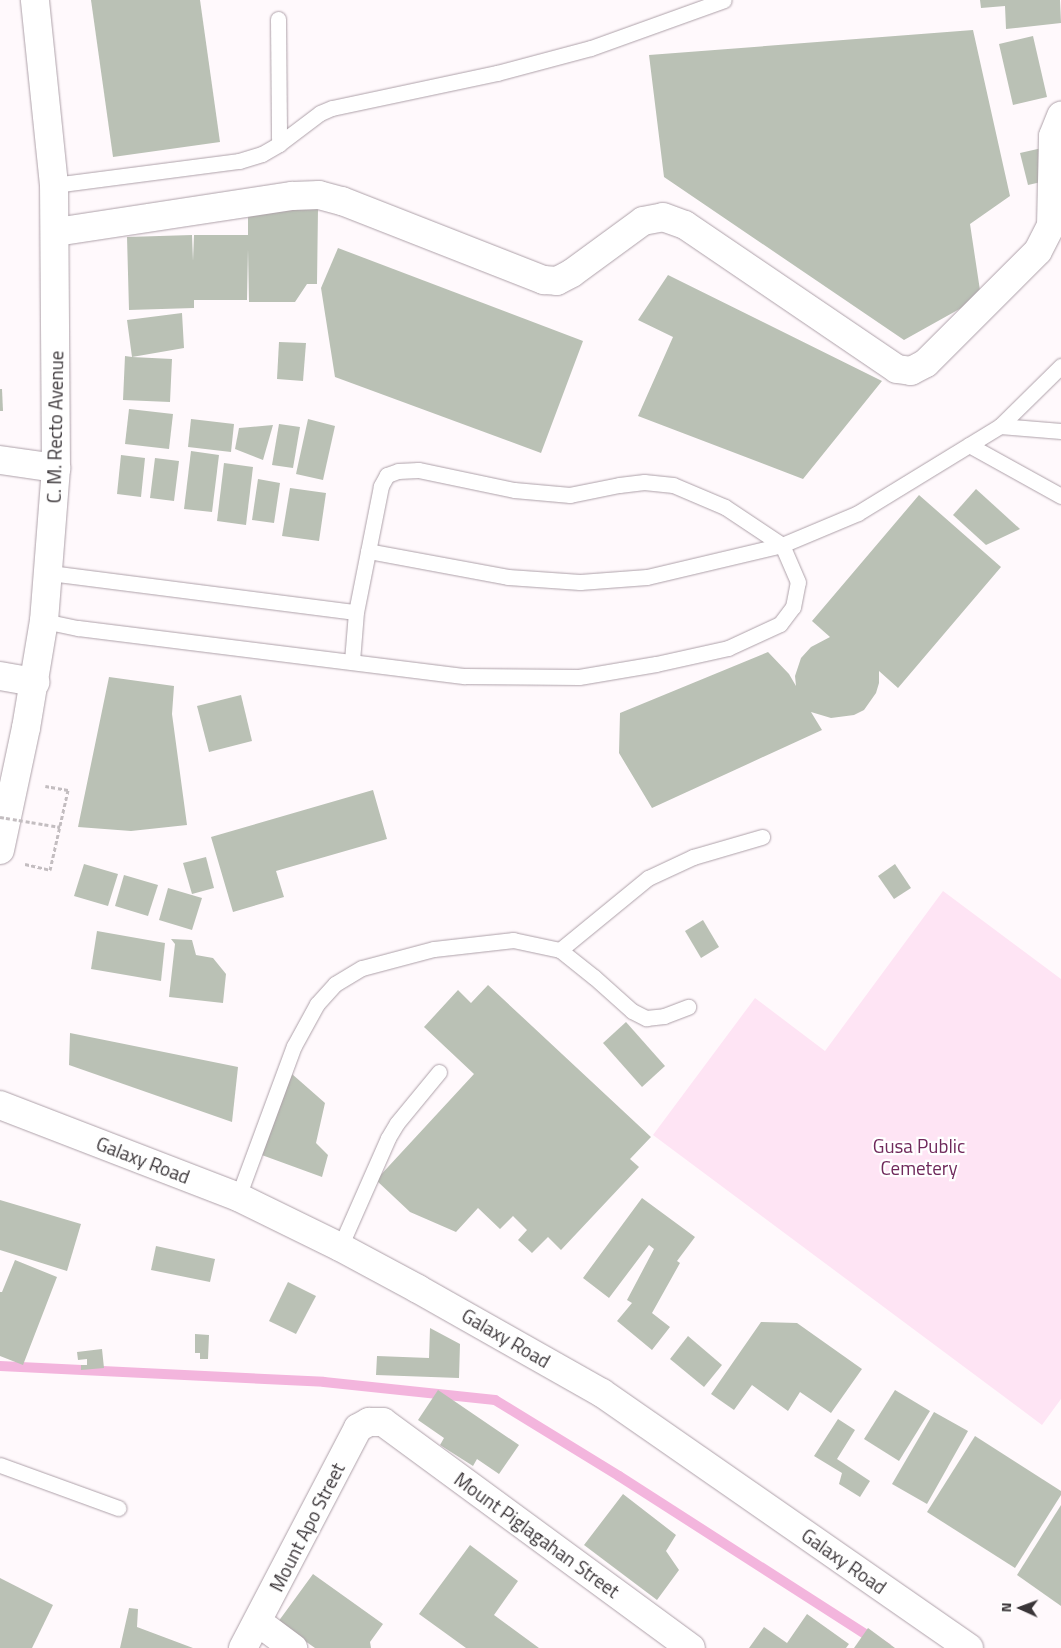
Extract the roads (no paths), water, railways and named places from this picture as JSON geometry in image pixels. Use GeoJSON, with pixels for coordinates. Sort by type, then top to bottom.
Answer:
{"type":"FeatureCollection","features":[{"type":"Feature","properties":{"kind":"main road","name":"C. M. Recto Avenue"},"geometry":{"type":"LineString","coordinates":[[0,850],[35,682],[44,621],[50,573],[56,468],[56,232],[54,185],[35,0]]}},
{"type":"Feature","properties":{"kind":"main road"},"geometry":{"type":"LineString","coordinates":[[56,232],[292,196],[319,195],[342,201],[544,280],[557,281],[572,273],[643,221],[663,217],[685,226],[896,369],[911,371],[926,363],[1038,251],[1050,226],[1053,136],[1061,116]]}},
{"type":"Feature","properties":{"kind":"main road"},"geometry":{"type":"LineString","coordinates":[[0,460],[56,468]]}},
{"type":"Feature","properties":{"kind":"main road"},"geometry":{"type":"LineString","coordinates":[[0,676],[35,682]]}},
{"type":"Feature","properties":{"kind":"main road","name":"Galaxy Road"},"geometry":{"type":"LineString","coordinates":[[0,1105],[238,1197],[340,1247],[418,1289],[602,1393],[969,1648]]}},
{"type":"Feature","properties":{"kind":"main road","name":"Mount Apo Street"},"geometry":{"type":"LineString","coordinates":[[243,1648],[358,1428],[368,1422],[383,1422]]}},
{"type":"Feature","properties":{"kind":"main road","name":"Mount Piglagahan Street"},"geometry":{"type":"LineString","coordinates":[[383,1422],[691,1648]]}},
{"type":"Feature","properties":{"kind":"main road"},"geometry":{"type":"LineString","coordinates":[[258,1622],[293,1648]]}},
{"type":"Feature","properties":{"kind":"lane"},"geometry":{"type":"LineString","coordinates":[[54,185],[239,161],[262,154],[279,144],[320,113],[332,108],[497,73],[591,48],[724,0]]}},
{"type":"Feature","properties":{"kind":"lane"},"geometry":{"type":"LineString","coordinates":[[278,19],[279,144]]}},
{"type":"Feature","properties":{"kind":"lane"},"geometry":{"type":"LineString","coordinates":[[368,551],[508,577],[580,582],[647,577],[782,546],[858,513],[1000,426],[1061,366]]}},
{"type":"Feature","properties":{"kind":"lane"},"geometry":{"type":"LineString","coordinates":[[1000,426],[1061,431]]}},
{"type":"Feature","properties":{"kind":"lane"},"geometry":{"type":"LineString","coordinates":[[969,444],[1061,496]]}},
{"type":"Feature","properties":{"kind":"lane"},"geometry":{"type":"LineString","coordinates":[[44,621],[78,628],[352,662],[465,676],[579,677],[656,664],[728,648],[780,624],[794,607],[798,582],[782,546],[725,507],[673,485],[644,482],[570,494],[514,490],[418,470],[398,471],[387,475],[381,486],[356,612],[352,662]]}},
{"type":"Feature","properties":{"kind":"lane"},"geometry":{"type":"LineString","coordinates":[[50,573],[356,612]]}},
{"type":"Feature","properties":{"kind":"lane"},"geometry":{"type":"LineString","coordinates":[[560,950],[648,878],[693,857],[762,837]]}},
{"type":"Feature","properties":{"kind":"lane"},"geometry":{"type":"LineString","coordinates":[[238,1197],[294,1046],[317,1004],[335,984],[362,968],[434,949],[513,940],[560,950],[594,976],[632,1012],[646,1018],[664,1016],[688,1007]]}},
{"type":"Feature","properties":{"kind":"lane"},"geometry":{"type":"LineString","coordinates":[[340,1247],[388,1138],[397,1123],[439,1072]]}},
{"type":"Feature","properties":{"kind":"lane"},"geometry":{"type":"LineString","coordinates":[[0,1465],[118,1508]]}},
{"type":"Feature","properties":{"kind":"waterway"},"geometry":{"type":"LineString","coordinates":[[0,1366],[324,1382],[495,1400],[619,1476],[887,1648]]}},
{"type":"Feature","properties":{"kind":"park label","name":"Gusa Public Cemetery"},"geometry":{"type":"Point","coordinates":[919,1157]}}]}
